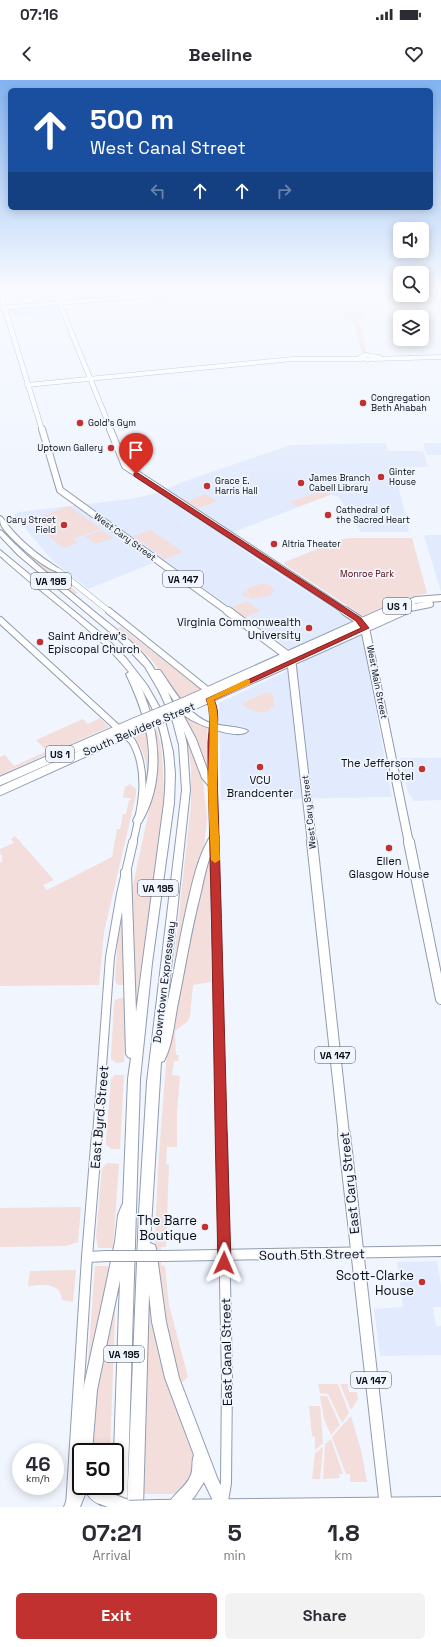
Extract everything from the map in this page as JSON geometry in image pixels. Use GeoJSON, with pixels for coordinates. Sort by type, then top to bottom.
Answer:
{"type":"FeatureCollection","features":[{"type":"Feature","properties":{"kind":"highway"},"geometry":{"type":"LineString","coordinates":[[0,518],[14,538],[37,557],[59,571]]}},
{"type":"Feature","properties":{"kind":"highway","name":"Downtown Expressway"},"geometry":{"type":"LineString","coordinates":[[0,532],[20,554],[120,638],[148,666],[163,691],[176,722],[183,745],[186,790],[153,1082],[146,1213],[124,1507]]}},
{"type":"Feature","properties":{"kind":"highway","name":"Downtown Expressway"},"geometry":{"type":"LineString","coordinates":[[0,552],[105,641],[133,670],[152,700],[163,727],[168,745],[170,765],[169,803],[147,963],[134,1079],[124,1507]]}},
{"type":"Feature","properties":{"kind":"highway"},"geometry":{"type":"LineString","coordinates":[[105,641],[124,664],[133,681],[143,702],[151,733],[154,752],[153,778],[148,801],[138,821]]}},
{"type":"Feature","properties":{"kind":"highway"},"geometry":{"type":"LineString","coordinates":[[148,666],[163,679],[187,713],[194,718],[218,729],[244,731]]}},
{"type":"Feature","properties":{"kind":"highway"},"geometry":{"type":"LineString","coordinates":[[163,691],[171,699],[178,712],[192,739],[206,778],[212,784]]}},
{"type":"Feature","properties":{"kind":"highway"},"geometry":{"type":"LineString","coordinates":[[153,1082],[167,1034],[198,881],[208,847],[214,837]]}},
{"type":"Feature","properties":{"kind":"highway"},"geometry":{"type":"LineString","coordinates":[[126,871],[128,891],[126,923],[134,1079]]}},
{"type":"Feature","properties":{"kind":"highway"},"geometry":{"type":"LineString","coordinates":[[86,1443],[90,1390],[110,1299],[121,1242],[124,1215],[130,1200]]}},
{"type":"Feature","properties":{"kind":"highway"},"geometry":{"type":"LineString","coordinates":[[146,1213],[159,1322],[172,1378],[216,1493],[223,1505]]}},
{"type":"Feature","properties":{"kind":"highway"},"geometry":{"type":"LineString","coordinates":[[176,1505],[192,1490],[200,1474],[195,1440]]}},
{"type":"Feature","properties":{"kind":"highway"},"geometry":{"type":"LineString","coordinates":[[72,1507],[77,1495]]}},
{"type":"Feature","properties":{"kind":"highway"},"geometry":{"type":"LineString","coordinates":[[98,1495],[124,1507]]}},
{"type":"Feature","properties":{"kind":"main road","name":"West Cary Street"},"geometry":{"type":"LineString","coordinates":[[16,354],[60,491],[290,659],[314,858]]}},
{"type":"Feature","properties":{"kind":"main road"},"geometry":{"type":"LineString","coordinates":[[80,354],[124,465],[129,470],[363,626]]}},
{"type":"Feature","properties":{"kind":"main road"},"geometry":{"type":"LineString","coordinates":[[27,385],[293,359],[361,358],[366,360],[373,358],[441,357]]}},
{"type":"Feature","properties":{"kind":"main road"},"geometry":{"type":"LineString","coordinates":[[59,571],[198,682],[206,689],[208,696]]}},
{"type":"Feature","properties":{"kind":"main road","name":"US 1"},"geometry":{"type":"LineString","coordinates":[[363,626],[409,602],[441,598]]}},
{"type":"Feature","properties":{"kind":"main road","name":"US 1"},"geometry":{"type":"LineString","coordinates":[[363,626],[410,608],[441,603]]}},
{"type":"Feature","properties":{"kind":"main road","name":"East Byrd Street"},"geometry":{"type":"LineString","coordinates":[[0,620],[122,732],[134,744],[141,760],[142,784],[138,821],[126,871],[112,946],[87,1257],[72,1507]]}},
{"type":"Feature","properties":{"kind":"main road","name":"South Belvidere Street"},"geometry":{"type":"LineString","coordinates":[[0,781],[208,696],[363,626]]}},
{"type":"Feature","properties":{"kind":"main road","name":"West Main Street"},"geometry":{"type":"LineString","coordinates":[[363,626],[441,999]]}},
{"type":"Feature","properties":{"kind":"main road","name":"East Canal Street"},"geometry":{"type":"LineString","coordinates":[[208,696],[212,704],[213,717],[212,784],[224,1255],[227,1451],[226,1483],[223,1505]]}},
{"type":"Feature","properties":{"kind":"main road","name":"South Belvidere Street"},"geometry":{"type":"LineString","coordinates":[[0,790],[122,732]]}},
{"type":"Feature","properties":{"kind":"main road","name":"East Cary Street"},"geometry":{"type":"LineString","coordinates":[[314,858],[385,1505]]}},
{"type":"Feature","properties":{"kind":"main road","name":"South 5th Street"},"geometry":{"type":"LineString","coordinates":[[87,1257],[441,1252]]}},
{"type":"Feature","properties":{"kind":"main road"},"geometry":{"type":"LineString","coordinates":[[124,1507],[158,1505],[385,1505],[441,1502]]}},
{"type":"Feature","properties":{"kind":"shaded area","name":"Virginia Commonwealth University"},"geometry":{"type":"Polygon","coordinates":[[[386,443],[388,451],[423,451],[428,467],[394,467],[409,532],[361,532],[339,497],[329,495],[224,536],[260,562],[353,621],[362,635],[392,797],[221,800],[219,703],[299,665],[305,660],[163,559],[88,589],[52,560],[14,515],[19,512],[130,499],[158,493],[180,483],[290,445],[386,443]]]}},
{"type":"Feature","properties":{"kind":"shaded area"},"geometry":{"type":"Polygon","coordinates":[[[423,443],[441,443],[441,455],[427,455],[423,443]]]}},
{"type":"Feature","properties":{"kind":"shaded area"},"geometry":{"type":"Polygon","coordinates":[[[153,449],[157,454],[130,463],[125,456],[143,454],[142,450],[153,449]]]}},
{"type":"Feature","properties":{"kind":"shaded area"},"geometry":{"type":"Polygon","coordinates":[[[441,535],[441,592],[424,536],[441,535]]]}},
{"type":"Feature","properties":{"kind":"shaded area"},"geometry":{"type":"Polygon","coordinates":[[[400,758],[441,758],[441,800],[414,801],[408,792],[400,758]]]}},
{"type":"Feature","properties":{"kind":"shaded area"},"geometry":{"type":"Polygon","coordinates":[[[437,1261],[441,1285],[441,1307],[433,1307],[436,1326],[441,1326],[441,1355],[380,1356],[374,1309],[403,1307],[397,1262],[437,1261]]]}},
{"type":"Feature","properties":{"kind":"green space"},"geometry":{"type":"Polygon","coordinates":[[[326,489],[330,495],[298,507],[290,502],[326,489]]]}},
{"type":"Feature","properties":{"kind":"green space"},"geometry":{"type":"Polygon","coordinates":[[[205,494],[217,501],[198,508],[191,506],[180,499],[183,498],[188,501],[205,494]]]}},
{"type":"Feature","properties":{"kind":"green space","name":"Cary Street Field"},"geometry":{"type":"Polygon","coordinates":[[[69,506],[101,529],[73,539],[78,543],[64,548],[28,521],[69,506]]]}},
{"type":"Feature","properties":{"kind":"green space"},"geometry":{"type":"Polygon","coordinates":[[[102,530],[113,538],[95,544],[85,536],[102,530]]]}},
{"type":"Feature","properties":{"kind":"green space"},"geometry":{"type":"Polygon","coordinates":[[[151,530],[183,552],[165,559],[133,536],[151,530]]]}},
{"type":"Feature","properties":{"kind":"green space"},"geometry":{"type":"Polygon","coordinates":[[[5,531],[78,593],[74,594],[27,555],[5,531]]]}},
{"type":"Feature","properties":{"kind":"green space","name":"Monroe Park"},"geometry":{"type":"Polygon","coordinates":[[[349,538],[412,538],[427,593],[398,601],[363,616],[284,564],[285,562],[339,540],[349,538]]]}},
{"type":"Feature","properties":{"kind":"green space"},"geometry":{"type":"Polygon","coordinates":[[[267,584],[272,587],[274,591],[271,595],[251,598],[248,593],[248,589],[252,586],[267,584]]]}},
{"type":"Feature","properties":{"kind":"green space"},"geometry":{"type":"Polygon","coordinates":[[[247,589],[247,594],[251,598],[241,595],[247,589]]]}},
{"type":"Feature","properties":{"kind":"green space"},"geometry":{"type":"Polygon","coordinates":[[[247,601],[260,611],[244,618],[231,608],[232,607],[247,601]]]}},
{"type":"Feature","properties":{"kind":"green space"},"geometry":{"type":"Polygon","coordinates":[[[121,627],[194,684],[200,689],[199,691],[181,699],[150,658],[118,628],[121,627]]]}},
{"type":"Feature","properties":{"kind":"green space"},"geometry":{"type":"Polygon","coordinates":[[[266,692],[273,694],[274,707],[271,707],[267,712],[253,711],[241,704],[266,692]]]}},
{"type":"Feature","properties":{"kind":"green space"},"geometry":{"type":"Polygon","coordinates":[[[149,707],[161,746],[164,802],[134,1016],[130,899],[154,787],[153,728],[149,707]]]}},
{"type":"Feature","properties":{"kind":"green space"},"geometry":{"type":"Polygon","coordinates":[[[186,714],[207,728],[209,777],[182,715],[186,714]]]}},
{"type":"Feature","properties":{"kind":"green space"},"geometry":{"type":"Polygon","coordinates":[[[100,718],[109,727],[0,775],[0,757],[5,755],[14,766],[47,751],[36,740],[83,719],[88,724],[100,718]]]}},
{"type":"Feature","properties":{"kind":"green space"},"geometry":{"type":"Polygon","coordinates":[[[148,729],[151,752],[148,781],[144,757],[134,736],[148,729]]]}},
{"type":"Feature","properties":{"kind":"green space"},"geometry":{"type":"Polygon","coordinates":[[[185,732],[196,758],[203,782],[207,818],[204,849],[176,969],[173,970],[191,804],[191,767],[185,732]]]}},
{"type":"Feature","properties":{"kind":"green space"},"geometry":{"type":"Polygon","coordinates":[[[130,784],[136,789],[136,795],[104,932],[99,985],[0,986],[0,862],[2,862],[2,855],[0,854],[0,849],[14,843],[11,839],[15,836],[53,879],[52,881],[43,885],[47,890],[112,857],[117,829],[120,829],[123,814],[126,814],[129,800],[131,800],[130,798],[123,798],[125,787],[130,784]]]}},
{"type":"Feature","properties":{"kind":"green space"},"geometry":{"type":"Polygon","coordinates":[[[210,852],[211,982],[193,985],[190,1016],[188,1021],[175,1031],[176,1055],[179,1055],[178,1061],[174,1061],[172,1075],[180,1076],[177,1113],[177,1147],[167,1147],[166,1164],[169,1165],[166,1247],[161,1247],[161,1265],[165,1266],[169,1305],[188,1377],[181,1383],[168,1341],[158,1283],[155,1237],[158,1167],[167,1051],[196,904],[210,852]]]}},
{"type":"Feature","properties":{"kind":"green space"},"geometry":{"type":"Polygon","coordinates":[[[123,908],[126,985],[118,985],[115,981],[118,934],[123,908]]]}},
{"type":"Feature","properties":{"kind":"green space"},"geometry":{"type":"Polygon","coordinates":[[[127,998],[124,1062],[116,1063],[111,1059],[114,1005],[115,1000],[127,998]]]}},
{"type":"Feature","properties":{"kind":"green space"},"geometry":{"type":"Polygon","coordinates":[[[115,1075],[124,1075],[120,1149],[111,1149],[106,1144],[111,1079],[115,1075]]]}},
{"type":"Feature","properties":{"kind":"green space"},"geometry":{"type":"Polygon","coordinates":[[[107,1163],[119,1164],[113,1248],[98,1248],[96,1236],[102,1168],[107,1163]]]}},
{"type":"Feature","properties":{"kind":"green space"},"geometry":{"type":"Polygon","coordinates":[[[81,1207],[78,1242],[66,1246],[0,1247],[0,1208],[81,1207]]]}},
{"type":"Feature","properties":{"kind":"green space"},"geometry":{"type":"Polygon","coordinates":[[[95,1266],[112,1266],[86,1388],[95,1266]]]}},
{"type":"Feature","properties":{"kind":"green space"},"geometry":{"type":"Polygon","coordinates":[[[76,1270],[73,1302],[62,1300],[61,1294],[54,1287],[44,1285],[28,1286],[30,1271],[76,1270]]]}},
{"type":"Feature","properties":{"kind":"green space"},"geometry":{"type":"Polygon","coordinates":[[[149,1276],[197,1468],[181,1491],[173,1494],[144,1494],[149,1276]]]}},
{"type":"Feature","properties":{"kind":"green space"},"geometry":{"type":"Polygon","coordinates":[[[116,1291],[110,1443],[92,1443],[94,1394],[116,1291]]]}},
{"type":"Feature","properties":{"kind":"green space"},"geometry":{"type":"Polygon","coordinates":[[[318,1384],[338,1384],[349,1413],[342,1423],[328,1394],[320,1393],[318,1384]]]}},
{"type":"Feature","properties":{"kind":"green space"},"geometry":{"type":"Polygon","coordinates":[[[340,1384],[348,1384],[349,1392],[357,1392],[358,1399],[351,1410],[340,1384]]]}},
{"type":"Feature","properties":{"kind":"green space"},"geometry":{"type":"Polygon","coordinates":[[[320,1396],[327,1396],[340,1425],[331,1435],[324,1419],[320,1396]]]}},
{"type":"Feature","properties":{"kind":"green space"},"geometry":{"type":"Polygon","coordinates":[[[309,1406],[320,1406],[323,1443],[315,1450],[315,1437],[312,1436],[309,1406]]]}},
{"type":"Feature","properties":{"kind":"green space"},"geometry":{"type":"Polygon","coordinates":[[[351,1416],[361,1450],[367,1482],[350,1482],[350,1474],[346,1474],[332,1437],[351,1416]]]}},
{"type":"Feature","properties":{"kind":"green space"},"geometry":{"type":"Polygon","coordinates":[[[331,1439],[343,1474],[339,1474],[340,1478],[323,1479],[325,1444],[331,1439]]]}},
{"type":"Feature","properties":{"kind":"green space"},"geometry":{"type":"Polygon","coordinates":[[[323,1447],[320,1479],[312,1479],[315,1453],[323,1447]]]}},
{"type":"Feature","properties":{"kind":"slow traffic"},"geometry":{"type":"LineString","coordinates":[[215,860],[212,784],[213,717],[210,699],[247,682]]}},
{"type":"Feature","properties":{"kind":"place","name":"Congregation Beth Ahabah"},"geometry":{"type":"Point","coordinates":[363,403]}},
{"type":"Feature","properties":{"kind":"place","name":"Gold's Gym"},"geometry":{"type":"Point","coordinates":[80,423]}},
{"type":"Feature","properties":{"kind":"place","name":"Uptown Gallery"},"geometry":{"type":"Point","coordinates":[111,448]}},
{"type":"Feature","properties":{"kind":"place","name":"Ginter House"},"geometry":{"type":"Point","coordinates":[381,477]}},
{"type":"Feature","properties":{"kind":"place","name":"James Branch Cabell Library"},"geometry":{"type":"Point","coordinates":[301,483]}},
{"type":"Feature","properties":{"kind":"place","name":"Grace E. Harris Hall"},"geometry":{"type":"Point","coordinates":[207,486]}},
{"type":"Feature","properties":{"kind":"place","name":"Cathedral of the Sacred Heart"},"geometry":{"type":"Point","coordinates":[328,515]}},
{"type":"Feature","properties":{"kind":"place","name":"Cary Street Field"},"geometry":{"type":"Point","coordinates":[64,525]}},
{"type":"Feature","properties":{"kind":"place","name":"Altria Theater"},"geometry":{"type":"Point","coordinates":[274,544]}},
{"type":"Feature","properties":{"kind":"place","name":"Virginia Commonwealth University"},"geometry":{"type":"Point","coordinates":[309,628]}},
{"type":"Feature","properties":{"kind":"place","name":"Saint Andrew's Episcopal Church"},"geometry":{"type":"Point","coordinates":[40,642]}},
{"type":"Feature","properties":{"kind":"place","name":"VCU Brandcenter"},"geometry":{"type":"Point","coordinates":[260,767]}},
{"type":"Feature","properties":{"kind":"place","name":"The Jefferson Hotel"},"geometry":{"type":"Point","coordinates":[422,769]}},
{"type":"Feature","properties":{"kind":"place","name":"Ellen Glasgow House"},"geometry":{"type":"Point","coordinates":[389,848]}},
{"type":"Feature","properties":{"kind":"place","name":"The Barre Boutique"},"geometry":{"type":"Point","coordinates":[205,1227]}},
{"type":"Feature","properties":{"kind":"place","name":"Scott-Clarke House"},"geometry":{"type":"Point","coordinates":[422,1282]}},
{"type":"Feature","properties":{"kind":"route"},"geometry":{"type":"LineString","coordinates":[[136,474],[359,620],[365,628],[210,699],[213,717],[212,784],[217,921],[220,1109],[225,1245],[224,1263]]}}]}
